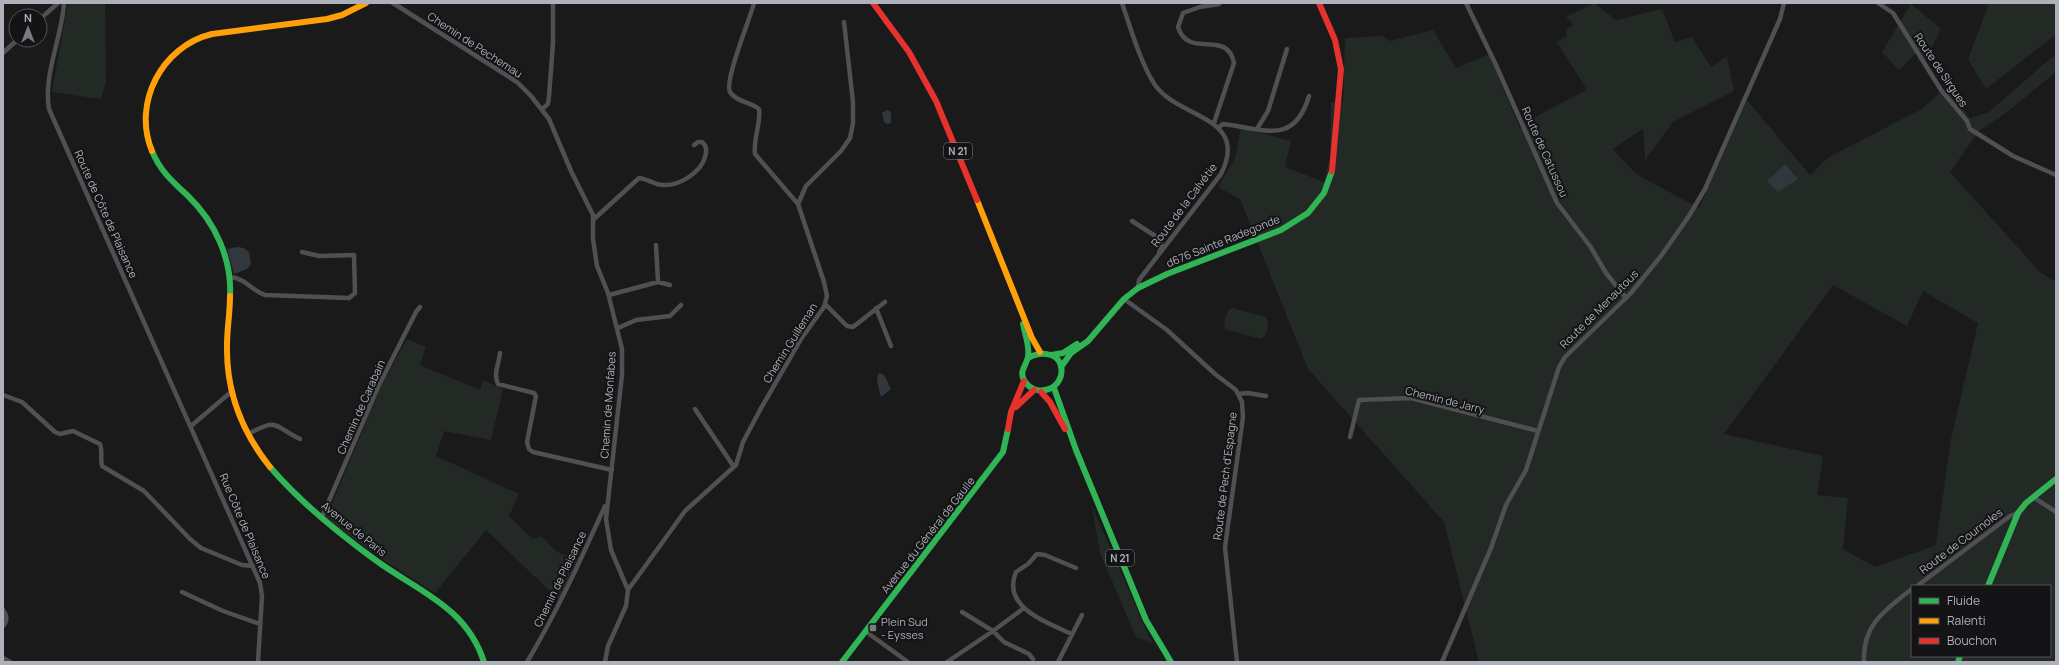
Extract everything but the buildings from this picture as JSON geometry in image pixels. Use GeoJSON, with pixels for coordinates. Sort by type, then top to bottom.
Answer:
{"type":"FeatureCollection","features":[{"type":"Feature","properties":{"kind":"main road","name":"Avenue de Paris"},"geometry":{"type":"LineString","coordinates":[[366,3],[342,16],[227,31],[200,38],[176,53],[167,62],[155,80],[148,98],[145,124],[152,151],[167,177],[208,219],[223,247],[230,277],[231,304],[227,347],[231,392],[236,409],[248,434],[274,471],[322,517],[359,548],[396,575],[444,604],[458,616],[469,627],[477,641],[484,662]]}},
{"type":"Feature","properties":{"kind":"main road","name":"N 21"},"geometry":{"type":"LineString","coordinates":[[873,3],[909,52],[936,101],[955,143],[1032,338],[1040,352]]}},
{"type":"Feature","properties":{"kind":"main road","name":"d676 Sainte Radegonde"},"geometry":{"type":"LineString","coordinates":[[1098,330],[1124,299],[1138,288],[1167,274],[1281,230],[1308,213],[1324,193],[1334,166],[1341,69],[1335,40],[1319,3]]}},
{"type":"Feature","properties":{"kind":"main road","name":"N 21"},"geometry":{"type":"LineString","coordinates":[[1021,310],[1028,358]]}},
{"type":"Feature","properties":{"kind":"main road"},"geometry":{"type":"LineString","coordinates":[[1051,354],[1059,362],[1061,367],[1060,378],[1054,388],[1042,392],[1034,390],[1024,381],[1022,369],[1028,358],[1040,352],[1051,354],[1063,353],[1098,330]]}},
{"type":"Feature","properties":{"kind":"main road"},"geometry":{"type":"LineString","coordinates":[[1061,367],[1071,353],[1088,341],[1098,330]]}},
{"type":"Feature","properties":{"kind":"main road","name":"Avenue du Général de Gaulle"},"geometry":{"type":"LineString","coordinates":[[842,662],[1004,452],[1011,412],[1024,381]]}},
{"type":"Feature","properties":{"kind":"main road","name":"N 21"},"geometry":{"type":"LineString","coordinates":[[1054,388],[1076,450],[1146,620],[1171,662]]}},
{"type":"Feature","properties":{"kind":"main road"},"geometry":{"type":"LineString","coordinates":[[1011,412],[1034,390]]}},
{"type":"Feature","properties":{"kind":"main road","name":"N 21"},"geometry":{"type":"LineString","coordinates":[[1042,392],[1050,402],[1076,450]]}},
{"type":"Feature","properties":{"kind":"main road"},"geometry":{"type":"LineString","coordinates":[[1988,585],[2018,513],[2033,497],[2056,479]]}},
{"type":"Feature","properties":{"kind":"street"},"geometry":{"type":"LineString","coordinates":[[48,12],[58,3]]}},
{"type":"Feature","properties":{"kind":"street","name":"Route de Côte de Plaisance"},"geometry":{"type":"LineString","coordinates":[[64,3],[63,20],[47,95],[49,109],[191,426]]}},
{"type":"Feature","properties":{"kind":"street","name":"Chemin de Pechemau"},"geometry":{"type":"LineString","coordinates":[[393,3],[517,82],[542,109],[571,171],[589,204],[593,220]]}},
{"type":"Feature","properties":{"kind":"street"},"geometry":{"type":"LineString","coordinates":[[542,109],[548,104],[549,96],[553,43],[553,3]]}},
{"type":"Feature","properties":{"kind":"street","name":"Chemin Guilleman"},"geometry":{"type":"LineString","coordinates":[[628,590],[685,511],[734,467],[743,442],[754,420],[801,339],[818,317],[825,304],[827,296],[824,282],[798,204],[755,154],[754,147],[760,115],[759,109],[754,105],[735,98],[730,92],[729,84],[732,68],[754,3]]}},
{"type":"Feature","properties":{"kind":"street"},"geometry":{"type":"LineString","coordinates":[[1122,3],[1148,72],[1155,84],[1172,102],[1219,127],[1223,124],[1278,131],[1291,127],[1300,115],[1309,96]]}},
{"type":"Feature","properties":{"kind":"street","name":"Route de Catussou"},"geometry":{"type":"LineString","coordinates":[[1466,3],[1496,64],[1557,203],[1590,246],[1606,272],[1626,298]]}},
{"type":"Feature","properties":{"kind":"street","name":"Route de Menautous"},"geometry":{"type":"LineString","coordinates":[[1442,662],[1491,548],[1506,505],[1526,470],[1559,367],[1565,357],[1626,298],[1661,256],[1689,216],[1704,189],[1780,19],[1784,3]]}},
{"type":"Feature","properties":{"kind":"street","name":"Route de Sirgues"},"geometry":{"type":"LineString","coordinates":[[1878,3],[1893,13],[1941,90],[1967,121],[1970,128],[2013,156],[2056,175]]}},
{"type":"Feature","properties":{"kind":"street"},"geometry":{"type":"LineString","coordinates":[[1214,123],[1234,63],[1233,58],[1227,49],[1220,45],[1193,44],[1184,39],[1178,27],[1183,14],[1200,7],[1219,4]]}},
{"type":"Feature","properties":{"kind":"street"},"geometry":{"type":"LineString","coordinates":[[798,204],[806,186],[841,151],[850,138],[853,123],[853,102],[844,22]]}},
{"type":"Feature","properties":{"kind":"street"},"geometry":{"type":"LineString","coordinates":[[1257,129],[1268,111],[1287,49]]}},
{"type":"Feature","properties":{"kind":"street","name":"Route de la Calvétie"},"geometry":{"type":"LineString","coordinates":[[1138,288],[1139,280],[1221,174],[1226,164],[1225,138],[1219,127]]}},
{"type":"Feature","properties":{"kind":"street"},"geometry":{"type":"LineString","coordinates":[[593,220],[639,178],[663,185],[681,180],[695,173],[702,164],[706,146],[702,142],[698,142],[694,145]]}},
{"type":"Feature","properties":{"kind":"street","name":"Chemin de Monfabes"},"geometry":{"type":"LineString","coordinates":[[593,220],[593,239],[597,266],[609,296],[622,349],[622,375],[612,470],[606,503],[606,519],[611,550],[628,590]]}},
{"type":"Feature","properties":{"kind":"street"},"geometry":{"type":"LineString","coordinates":[[1132,221],[1160,239],[1161,244],[1159,254]]}},
{"type":"Feature","properties":{"kind":"street"},"geometry":{"type":"LineString","coordinates":[[656,244],[658,282]]}},
{"type":"Feature","properties":{"kind":"street"},"geometry":{"type":"LineString","coordinates":[[230,277],[239,278],[258,293],[265,296],[349,298],[355,293],[354,255],[319,256],[302,252]]}},
{"type":"Feature","properties":{"kind":"street"},"geometry":{"type":"LineString","coordinates":[[609,296],[658,282],[670,285]]}},
{"type":"Feature","properties":{"kind":"street"},"geometry":{"type":"LineString","coordinates":[[1124,299],[1167,330],[1238,394],[1248,393],[1266,396]]}},
{"type":"Feature","properties":{"kind":"street"},"geometry":{"type":"LineString","coordinates":[[825,304],[847,326],[853,327],[885,302]]}},
{"type":"Feature","properties":{"kind":"street"},"geometry":{"type":"LineString","coordinates":[[618,328],[636,320],[670,316],[681,305]]}},
{"type":"Feature","properties":{"kind":"street","name":"Chemin de Carabain"},"geometry":{"type":"LineString","coordinates":[[322,517],[378,387],[416,312],[420,308]]}},
{"type":"Feature","properties":{"kind":"street"},"geometry":{"type":"LineString","coordinates":[[876,308],[892,346]]}},
{"type":"Feature","properties":{"kind":"street"},"geometry":{"type":"LineString","coordinates":[[500,353],[495,380],[498,384],[534,393],[536,396],[526,442],[529,449],[533,452],[575,463],[612,470]]}},
{"type":"Feature","properties":{"kind":"street"},"geometry":{"type":"LineString","coordinates":[[191,426],[231,392]]}},
{"type":"Feature","properties":{"kind":"street","name":"Route de Pech d'Espagne"},"geometry":{"type":"LineString","coordinates":[[1237,662],[1225,547],[1243,417],[1242,402],[1238,394]]}},
{"type":"Feature","properties":{"kind":"street"},"geometry":{"type":"LineString","coordinates":[[3,395],[22,402],[55,432],[60,434],[72,431],[100,444],[102,451],[100,459],[102,466],[144,491],[190,539],[201,548],[242,565],[253,566]]}},
{"type":"Feature","properties":{"kind":"street","name":"Chemin de Jarry"},"geometry":{"type":"LineString","coordinates":[[1350,436],[1359,400],[1402,397],[1538,431]]}},
{"type":"Feature","properties":{"kind":"street"},"geometry":{"type":"LineString","coordinates":[[695,409],[734,467]]}},
{"type":"Feature","properties":{"kind":"street"},"geometry":{"type":"LineString","coordinates":[[248,434],[265,424],[273,424],[300,439]]}},
{"type":"Feature","properties":{"kind":"street","name":"Rue Côte de Plaisance"},"geometry":{"type":"LineString","coordinates":[[191,426],[260,583],[262,596],[258,662]]}},
{"type":"Feature","properties":{"kind":"street"},"geometry":{"type":"LineString","coordinates":[[2033,497],[2056,512]]}},
{"type":"Feature","properties":{"kind":"street","name":"Chemin de Plaisance"},"geometry":{"type":"LineString","coordinates":[[526,662],[546,631],[572,580],[606,503]]}},
{"type":"Feature","properties":{"kind":"street","name":"Route de Cournoles"},"geometry":{"type":"LineString","coordinates":[[1918,585],[2010,516],[2018,513]]}},
{"type":"Feature","properties":{"kind":"street"},"geometry":{"type":"LineString","coordinates":[[1072,634],[1047,622],[1024,608],[1013,590],[1014,577],[1018,570],[1028,564],[1037,554],[1045,555],[1076,568]]}},
{"type":"Feature","properties":{"kind":"street"},"geometry":{"type":"LineString","coordinates":[[605,662],[608,646],[626,606],[628,590]]}},
{"type":"Feature","properties":{"kind":"street"},"geometry":{"type":"LineString","coordinates":[[1864,662],[1865,640],[1872,626],[1882,614],[1911,591]]}},
{"type":"Feature","properties":{"kind":"street"},"geometry":{"type":"LineString","coordinates":[[182,592],[223,611],[260,624]]}},
{"type":"Feature","properties":{"kind":"street"},"geometry":{"type":"LineString","coordinates":[[947,662],[1024,608]]}},
{"type":"Feature","properties":{"kind":"street"},"geometry":{"type":"LineString","coordinates":[[3,610],[7,616],[6,622],[3,626]]}},
{"type":"Feature","properties":{"kind":"street"},"geometry":{"type":"LineString","coordinates":[[962,612],[993,631],[1004,642],[1028,654],[1034,659]]}},
{"type":"Feature","properties":{"kind":"street"},"geometry":{"type":"LineString","coordinates":[[1058,662],[1082,615]]}},
{"type":"Feature","properties":{"kind":"street"},"geometry":{"type":"LineString","coordinates":[[982,625],[984,630],[983,637]]}},
{"type":"Feature","properties":{"kind":"street"},"geometry":{"type":"LineString","coordinates":[[866,631],[908,662]]}},
{"type":"Feature","properties":{"kind":"street"},"geometry":{"type":"LineString","coordinates":[[3,658],[10,662]]}},
{"type":"Feature","properties":{"kind":"shaded area"},"geometry":{"type":"Polygon","coordinates":[[[68,3],[105,3],[106,81],[101,99],[52,92],[68,3]]]}},
{"type":"Feature","properties":{"kind":"shaded area"},"geometry":{"type":"Polygon","coordinates":[[[1594,3],[1616,20],[1662,9],[1675,42],[1692,37],[1711,67],[1727,56],[1734,91],[1673,122],[1645,160],[1643,129],[1613,149],[1636,174],[1699,208],[1747,100],[1810,175],[1829,157],[1922,109],[1946,87],[1970,118],[1989,112],[2051,58],[2056,56],[2056,72],[2010,110],[1979,131],[1950,172],[2040,272],[2056,282],[2056,662],[1479,662],[1444,522],[1308,369],[1240,199],[1218,187],[1235,158],[1241,128],[1291,141],[1285,167],[1324,182],[1330,157],[1331,102],[1343,102],[1345,38],[1383,36],[1390,41],[1433,30],[1456,68],[1489,54],[1520,128],[1542,113],[1587,90],[1557,42],[1567,36],[1565,30],[1573,25],[1566,17],[1594,3]],[[1833,285],[1724,434],[1823,456],[1817,495],[1848,498],[1843,549],[1875,567],[1936,545],[1951,439],[1978,323],[1923,291],[1907,326],[1833,285]]]}},
{"type":"Feature","properties":{"kind":"shaded area"},"geometry":{"type":"Polygon","coordinates":[[[1989,3],[2056,3],[2056,36],[2055,35],[1986,89],[1968,59],[1989,3]]]}},
{"type":"Feature","properties":{"kind":"shaded area"},"geometry":{"type":"Polygon","coordinates":[[[1911,4],[1941,29],[1924,63],[1918,51],[1899,70],[1882,52],[1911,4]]]}},
{"type":"Feature","properties":{"kind":"shaded area"},"geometry":{"type":"Polygon","coordinates":[[[887,110],[891,112],[891,123],[887,124],[884,122],[882,113],[887,110]]]}},
{"type":"Feature","properties":{"kind":"shaded area"},"geometry":{"type":"Polygon","coordinates":[[[1785,164],[1798,179],[1778,192],[1767,181],[1785,164]]]}},
{"type":"Feature","properties":{"kind":"shaded area"},"geometry":{"type":"Polygon","coordinates":[[[237,247],[244,248],[249,252],[251,264],[247,269],[234,274],[227,249],[237,247]]]}},
{"type":"Feature","properties":{"kind":"shaded area"},"geometry":{"type":"Polygon","coordinates":[[[1232,308],[1266,317],[1268,329],[1261,339],[1224,328],[1225,318],[1229,310],[1232,308]]]}},
{"type":"Feature","properties":{"kind":"shaded area"},"geometry":{"type":"Polygon","coordinates":[[[407,339],[426,347],[420,365],[480,390],[483,380],[503,389],[491,440],[444,431],[436,456],[519,494],[509,516],[533,539],[541,536],[561,554],[572,556],[579,555],[559,600],[486,530],[435,593],[374,554],[326,518],[382,384],[407,339]]]}},
{"type":"Feature","properties":{"kind":"shaded area"},"geometry":{"type":"Polygon","coordinates":[[[880,373],[884,375],[891,389],[881,397],[877,381],[878,374],[880,373]]]}},
{"type":"Feature","properties":{"kind":"shaded area"},"geometry":{"type":"Polygon","coordinates":[[[1092,506],[1152,643],[1136,637],[1100,553],[1092,506]]]}},
{"type":"Feature","properties":{"kind":"traffic: fast"},"geometry":{"type":"LineString","coordinates":[[152,151],[163,170],[172,181],[198,206],[214,229],[225,255],[230,282],[230,296]]}},
{"type":"Feature","properties":{"kind":"traffic: fast"},"geometry":{"type":"LineString","coordinates":[[1061,367],[1071,353],[1088,341],[1124,299],[1138,288],[1167,274],[1281,230],[1308,213],[1324,193],[1332,171]]}},
{"type":"Feature","properties":{"kind":"traffic: fast"},"geometry":{"type":"LineString","coordinates":[[1023,324],[1028,345],[1028,357],[1022,374],[1024,380],[1029,386],[1042,390],[1054,386],[1059,381],[1061,366],[1059,361],[1052,355],[1042,354],[1028,358]]}},
{"type":"Feature","properties":{"kind":"traffic: fast"},"geometry":{"type":"LineString","coordinates":[[1051,355],[1063,353],[1077,344]]}},
{"type":"Feature","properties":{"kind":"traffic: fast"},"geometry":{"type":"LineString","coordinates":[[1054,388],[1076,450],[1146,620],[1171,662]]}},
{"type":"Feature","properties":{"kind":"traffic: fast"},"geometry":{"type":"LineString","coordinates":[[842,662],[1003,452],[1008,429]]}},
{"type":"Feature","properties":{"kind":"traffic: fast"},"geometry":{"type":"LineString","coordinates":[[270,467],[306,504],[346,538],[453,613],[476,643],[484,662]]}},
{"type":"Feature","properties":{"kind":"traffic: fast"},"geometry":{"type":"LineString","coordinates":[[1988,585],[2018,513],[2026,503],[2056,479]]}},
{"type":"Feature","properties":{"kind":"traffic: fast"},"geometry":{"type":"LineString","coordinates":[[1958,662],[1960,657]]}},
{"type":"Feature","properties":{"kind":"traffic: slow"},"geometry":{"type":"LineString","coordinates":[[152,151],[147,133],[146,114],[149,96],[156,79],[166,64],[179,51],[194,41],[212,34],[327,19],[342,15],[366,3]]}},
{"type":"Feature","properties":{"kind":"traffic: slow"},"geometry":{"type":"LineString","coordinates":[[977,200],[1032,338],[1040,352]]}},
{"type":"Feature","properties":{"kind":"traffic: slow"},"geometry":{"type":"LineString","coordinates":[[230,296],[227,339],[229,378],[244,425],[251,440],[270,467]]}},
{"type":"Feature","properties":{"kind":"traffic: jam"},"geometry":{"type":"LineString","coordinates":[[873,3],[909,52],[936,101],[977,200]]}},
{"type":"Feature","properties":{"kind":"traffic: jam"},"geometry":{"type":"LineString","coordinates":[[1319,3],[1335,40],[1341,69],[1332,171]]}},
{"type":"Feature","properties":{"kind":"traffic: jam"},"geometry":{"type":"LineString","coordinates":[[1008,429],[1011,412],[1024,381]]}},
{"type":"Feature","properties":{"kind":"traffic: jam"},"geometry":{"type":"LineString","coordinates":[[1016,407],[1034,390]]}},
{"type":"Feature","properties":{"kind":"traffic: jam"},"geometry":{"type":"LineString","coordinates":[[1041,392],[1050,402],[1065,429]]}},
{"type":"Feature","properties":{"kind":"place","name":"Plein Sud - Eysses"},"geometry":{"type":"Point","coordinates":[873,628]}}]}
